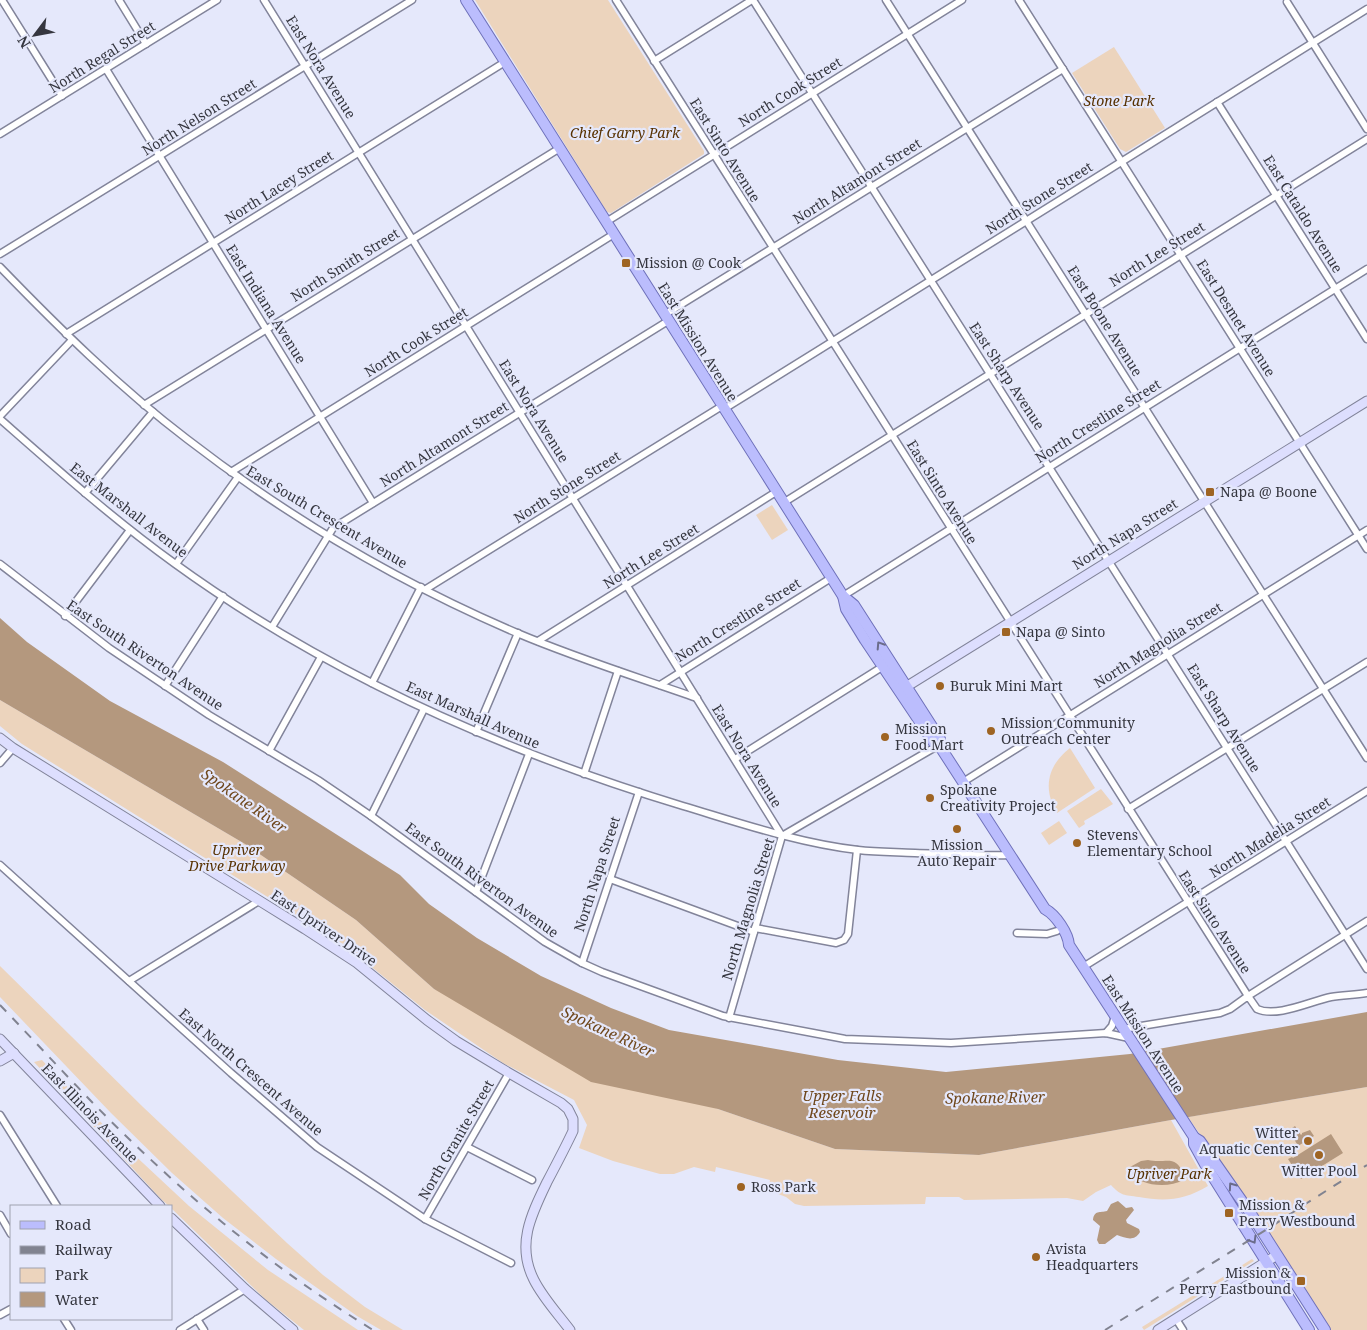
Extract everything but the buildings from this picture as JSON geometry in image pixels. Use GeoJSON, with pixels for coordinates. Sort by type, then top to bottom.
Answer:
{"type":"FeatureCollection","features":[{"type":"Feature","properties":{"kind":"main road","name":"East Mission Avenue"},"geometry":{"type":"LineString","coordinates":[[466,0],[783,503],[843,596],[854,605],[903,688],[940,739],[939,745],[1046,909],[1051,912],[1069,939],[1069,946]]}},
{"type":"Feature","properties":{"kind":"main road","name":"North Napa Street"},"geometry":{"type":"LineString","coordinates":[[903,688],[1367,401]]}},
{"type":"Feature","properties":{"kind":"main road","name":"East Mission Avenue"},"geometry":{"type":"LineString","coordinates":[[843,596],[846,610],[882,667],[903,688]]}},
{"type":"Feature","properties":{"kind":"main road","name":"East Upriver Drive"},"geometry":{"type":"LineString","coordinates":[[0,738],[13,748],[305,929],[357,964],[441,1030],[568,1109],[573,1119],[573,1131],[532,1214],[526,1231],[525,1245],[526,1259],[533,1279],[570,1330]]}},
{"type":"Feature","properties":{"kind":"main road","name":"East Mission Avenue"},"geometry":{"type":"LineString","coordinates":[[1046,909],[1046,915],[1084,967],[1193,1136],[1200,1141],[1251,1214],[1325,1330]]}},
{"type":"Feature","properties":{"kind":"main road","name":"East Illinois Avenue"},"geometry":{"type":"LineString","coordinates":[[0,1039],[159,1205]]}},
{"type":"Feature","properties":{"kind":"main road"},"geometry":{"type":"LineString","coordinates":[[0,1062],[14,1053]]}},
{"type":"Feature","properties":{"kind":"main road","name":"East Mission Avenue"},"geometry":{"type":"LineString","coordinates":[[1193,1136],[1194,1144],[1310,1330]]}},
{"type":"Feature","properties":{"kind":"main road"},"geometry":{"type":"LineString","coordinates":[[172,1219],[245,1289],[293,1330]]}},
{"type":"Feature","properties":{"kind":"main road"},"geometry":{"type":"LineString","coordinates":[[1158,1330],[1276,1255]]}},
{"type":"Feature","properties":{"kind":"street"},"geometry":{"type":"LineString","coordinates":[[119,0],[146,44]]}},
{"type":"Feature","properties":{"kind":"street","name":"North Regal Street"},"geometry":{"type":"LineString","coordinates":[[0,134],[217,0]]}},
{"type":"Feature","properties":{"kind":"street","name":"East Nora Avenue"},"geometry":{"type":"LineString","coordinates":[[264,0],[360,152],[782,836]]}},
{"type":"Feature","properties":{"kind":"street","name":"North Nelson Street"},"geometry":{"type":"LineString","coordinates":[[0,254],[412,0]]}},
{"type":"Feature","properties":{"kind":"street","name":"East Sinto Avenue"},"geometry":{"type":"LineString","coordinates":[[616,0],[1248,996],[1258,1009],[1271,1011],[1300,1006],[1333,997],[1367,993]]}},
{"type":"Feature","properties":{"kind":"street"},"geometry":{"type":"LineString","coordinates":[[654,61],[753,0]]}},
{"type":"Feature","properties":{"kind":"street","name":"East Sharp Avenue"},"geometry":{"type":"LineString","coordinates":[[753,0],[1367,969]]}},
{"type":"Feature","properties":{"kind":"street","name":"East Boone Avenue"},"geometry":{"type":"LineString","coordinates":[[886,0],[1367,758]]}},
{"type":"Feature","properties":{"kind":"street","name":"North Cook Street"},"geometry":{"type":"LineString","coordinates":[[606,222],[962,0]]}},
{"type":"Feature","properties":{"kind":"street","name":"East Desmet Avenue"},"geometry":{"type":"LineString","coordinates":[[1019,0],[1367,549]]}},
{"type":"Feature","properties":{"kind":"street"},"geometry":{"type":"LineString","coordinates":[[3,2],[62,96]]}},
{"type":"Feature","properties":{"kind":"street"},"geometry":{"type":"LineString","coordinates":[[1287,2],[1367,129]]}},
{"type":"Feature","properties":{"kind":"street","name":"North Stone Street"},"geometry":{"type":"LineString","coordinates":[[424,588],[723,408],[1367,9]]}},
{"type":"Feature","properties":{"kind":"street","name":"North Lacey Street"},"geometry":{"type":"LineString","coordinates":[[66,334],[505,62]]}},
{"type":"Feature","properties":{"kind":"street","name":"East Indiana Avenue"},"geometry":{"type":"LineString","coordinates":[[106,69],[320,415],[372,503]]}},
{"type":"Feature","properties":{"kind":"street","name":"North Altamont Street"},"geometry":{"type":"LineString","coordinates":[[272,627],[328,535],[339,524],[520,412],[772,248],[1062,69]]}},
{"type":"Feature","properties":{"kind":"street","name":"East Cataldo Avenue"},"geometry":{"type":"LineString","coordinates":[[1218,102],[1367,339]]}},
{"type":"Feature","properties":{"kind":"street","name":"North Lee Street"},"geometry":{"type":"LineString","coordinates":[[783,503],[1367,139]]}},
{"type":"Feature","properties":{"kind":"street","name":"North Smith Street"},"geometry":{"type":"LineString","coordinates":[[144,405],[560,148]]}},
{"type":"Feature","properties":{"kind":"street","name":"North Cook Street"},"geometry":{"type":"LineString","coordinates":[[231,472],[614,234]]}},
{"type":"Feature","properties":{"kind":"street","name":"East South Crescent Avenue"},"geometry":{"type":"LineString","coordinates":[[0,267],[72,340],[144,405],[238,477],[328,535],[424,588],[518,633],[618,671],[697,698]]}},
{"type":"Feature","properties":{"kind":"street","name":"North Crestline Street"},"geometry":{"type":"LineString","coordinates":[[843,596],[1367,269]]}},
{"type":"Feature","properties":{"kind":"street"},"geometry":{"type":"LineString","coordinates":[[0,418],[72,340]]}},
{"type":"Feature","properties":{"kind":"street"},"geometry":{"type":"LineString","coordinates":[[85,493],[153,412]]}},
{"type":"Feature","properties":{"kind":"street","name":"East Marshall Avenue"},"geometry":{"type":"LineString","coordinates":[[0,418],[130,530],[223,596],[321,657],[424,709],[476,732],[584,774],[782,836],[857,850],[988,856],[1011,855]]}},
{"type":"Feature","properties":{"kind":"street"},"geometry":{"type":"LineString","coordinates":[[176,564],[238,477]]}},
{"type":"Feature","properties":{"kind":"street","name":"North Lee Street"},"geometry":{"type":"LineString","coordinates":[[538,641],[776,492]]}},
{"type":"Feature","properties":{"kind":"street"},"geometry":{"type":"LineString","coordinates":[[65,616],[130,530]]}},
{"type":"Feature","properties":{"kind":"street","name":"North Magnolia Street"},"geometry":{"type":"LineString","coordinates":[[963,782],[1367,530]]}},
{"type":"Feature","properties":{"kind":"street","name":"East South Riverton Avenue"},"geometry":{"type":"LineString","coordinates":[[0,564],[65,616],[165,686],[209,715],[318,780],[372,816],[545,942],[602,972],[729,1018],[845,1038],[951,1043],[1106,1033],[1130,1039]]}},
{"type":"Feature","properties":{"kind":"street","name":"North Crestline Street"},"geometry":{"type":"LineString","coordinates":[[660,685],[832,578]]}},
{"type":"Feature","properties":{"kind":"street"},"geometry":{"type":"LineString","coordinates":[[372,683],[424,588]]}},
{"type":"Feature","properties":{"kind":"street"},"geometry":{"type":"LineString","coordinates":[[165,686],[223,596]]}},
{"type":"Feature","properties":{"kind":"street"},"geometry":{"type":"LineString","coordinates":[[476,732],[518,633]]}},
{"type":"Feature","properties":{"kind":"street"},"geometry":{"type":"LineString","coordinates":[[269,750],[321,657]]}},
{"type":"Feature","properties":{"kind":"street"},"geometry":{"type":"LineString","coordinates":[[1128,809],[1367,662]]}},
{"type":"Feature","properties":{"kind":"street"},"geometry":{"type":"LineString","coordinates":[[735,759],[882,667]]}},
{"type":"Feature","properties":{"kind":"street"},"geometry":{"type":"LineString","coordinates":[[584,774],[618,671]]}},
{"type":"Feature","properties":{"kind":"street"},"geometry":{"type":"LineString","coordinates":[[372,816],[424,709]]}},
{"type":"Feature","properties":{"kind":"street","name":"North Magnolia Street"},"geometry":{"type":"LineString","coordinates":[[729,1018],[782,836],[939,745]]}},
{"type":"Feature","properties":{"kind":"street"},"geometry":{"type":"LineString","coordinates":[[0,763],[13,748]]}},
{"type":"Feature","properties":{"kind":"street"},"geometry":{"type":"LineString","coordinates":[[476,892],[529,754]]}},
{"type":"Feature","properties":{"kind":"street","name":"North Madelia Street"},"geometry":{"type":"LineString","coordinates":[[1084,967],[1367,791]]}},
{"type":"Feature","properties":{"kind":"street","name":"North Napa Street"},"geometry":{"type":"LineString","coordinates":[[582,963],[639,792]]}},
{"type":"Feature","properties":{"kind":"street"},"geometry":{"type":"LineString","coordinates":[[610,879],[754,930],[836,942],[844,940],[848,934],[857,850]]}},
{"type":"Feature","properties":{"kind":"street","name":"East North Crescent Avenue"},"geometry":{"type":"LineString","coordinates":[[0,865],[317,1147],[425,1219],[511,1263]]}},
{"type":"Feature","properties":{"kind":"street"},"geometry":{"type":"LineString","coordinates":[[129,981],[259,901]]}},
{"type":"Feature","properties":{"kind":"street"},"geometry":{"type":"LineString","coordinates":[[1123,1029],[1220,1013],[1230,1009],[1367,921]]}},
{"type":"Feature","properties":{"kind":"street"},"geometry":{"type":"LineString","coordinates":[[1017,933],[1047,934],[1057,931]]}},
{"type":"Feature","properties":{"kind":"street"},"geometry":{"type":"LineString","coordinates":[[1106,1033],[1112,1026],[1115,1016]]}},
{"type":"Feature","properties":{"kind":"street","name":"North Granite Street"},"geometry":{"type":"LineString","coordinates":[[425,1219],[508,1073]]}},
{"type":"Feature","properties":{"kind":"street"},"geometry":{"type":"LineString","coordinates":[[0,1116],[55,1205]]}},
{"type":"Feature","properties":{"kind":"street"},"geometry":{"type":"LineString","coordinates":[[467,1147],[532,1180]]}},
{"type":"Feature","properties":{"kind":"street"},"geometry":{"type":"LineString","coordinates":[[0,1215],[10,1232]]}},
{"type":"Feature","properties":{"kind":"street"},"geometry":{"type":"LineString","coordinates":[[180,1330],[245,1289]]}},
{"type":"Feature","properties":{"kind":"street"},"geometry":{"type":"LineString","coordinates":[[197,1319],[204,1330]]}},
{"type":"Feature","properties":{"kind":"street"},"geometry":{"type":"LineString","coordinates":[[1176,1319],[1183,1330]]}},
{"type":"Feature","properties":{"kind":"green space","name":"Chief Garry Park"},"geometry":{"type":"Polygon","coordinates":[[[475,0],[608,0],[704,151],[704,154],[611,213],[607,212],[475,0]]]}},
{"type":"Feature","properties":{"kind":"green space","name":"Stone Park"},"geometry":{"type":"Polygon","coordinates":[[[1114,47],[1165,128],[1126,152],[1120,149],[1072,73],[1114,47]]]}},
{"type":"Feature","properties":{"kind":"green space"},"geometry":{"type":"Polygon","coordinates":[[[772,505],[788,530],[772,540],[756,515],[772,505]]]}},
{"type":"Feature","properties":{"kind":"green space"},"geometry":{"type":"Polygon","coordinates":[[[0,700],[245,844],[356,920],[434,989],[718,1109],[835,1149],[979,1155],[1171,1120],[1208,1186],[1175,1199],[1148,1199],[1126,1195],[1117,1191],[1111,1185],[1083,1201],[1067,1198],[964,1200],[959,1197],[926,1197],[925,1204],[804,1206],[795,1204],[786,1197],[768,1190],[770,1180],[716,1167],[715,1172],[694,1167],[674,1174],[660,1174],[613,1161],[579,1148],[587,1125],[574,1100],[503,1063],[425,1010],[343,944],[22,744],[0,726],[0,700]]]}},
{"type":"Feature","properties":{"kind":"green space"},"geometry":{"type":"Polygon","coordinates":[[[1070,748],[1095,788],[1057,813],[1050,795],[1050,778],[1052,769],[1070,748]]]}},
{"type":"Feature","properties":{"kind":"green space"},"geometry":{"type":"Polygon","coordinates":[[[1101,789],[1113,804],[1084,821],[1085,824],[1079,828],[1067,811],[1101,789]]]}},
{"type":"Feature","properties":{"kind":"green space"},"geometry":{"type":"Polygon","coordinates":[[[1059,821],[1067,833],[1049,845],[1041,833],[1059,821]]]}},
{"type":"Feature","properties":{"kind":"green space"},"geometry":{"type":"Polygon","coordinates":[[[0,966],[143,1107],[287,1243],[323,1275],[365,1307],[403,1330],[381,1330],[357,1316],[276,1259],[223,1218],[172,1173],[111,1113],[0,997],[0,966]]]}},
{"type":"Feature","properties":{"kind":"green space"},"geometry":{"type":"Polygon","coordinates":[[[42,1060],[113,1135],[189,1206],[268,1270],[358,1330],[304,1330],[265,1299],[172,1209],[172,1205],[168,1205],[161,1199],[34,1062],[42,1060]]]}},
{"type":"Feature","properties":{"kind":"green space"},"geometry":{"type":"Polygon","coordinates":[[[1367,1087],[1367,1330],[1329,1330],[1267,1231],[1188,1117],[1367,1087]]]}},
{"type":"Feature","properties":{"kind":"green space"},"geometry":{"type":"Polygon","coordinates":[[[1252,1259],[1254,1261],[1144,1330],[1142,1327],[1252,1259]]]}},
{"type":"Feature","properties":{"kind":"water","name":"Upper Falls Reservoir"},"geometry":{"type":"Polygon","coordinates":[[[0,618],[27,642],[110,701],[223,762],[400,875],[429,904],[477,938],[541,976],[611,1008],[669,1030],[838,1060],[946,1072],[1130,1054],[1367,1012],[1367,1087],[979,1155],[835,1149],[718,1109],[591,1082],[434,989],[356,920],[245,844],[0,700],[0,618]]]}},
{"type":"Feature","properties":{"kind":"water"},"geometry":{"type":"Polygon","coordinates":[[[1295,1126],[1301,1135],[1310,1130],[1314,1136],[1298,1146],[1289,1130],[1295,1126]]]}},
{"type":"Feature","properties":{"kind":"water","name":"Witter Pool"},"geometry":{"type":"Polygon","coordinates":[[[1331,1134],[1343,1153],[1301,1179],[1288,1159],[1293,1158],[1331,1134]]]}},
{"type":"Feature","properties":{"kind":"water"},"geometry":{"type":"Polygon","coordinates":[[[1141,1161],[1174,1162],[1181,1168],[1184,1175],[1183,1180],[1177,1183],[1162,1185],[1146,1183],[1133,1176],[1129,1171],[1130,1167],[1141,1161]]]}},
{"type":"Feature","properties":{"kind":"water"},"geometry":{"type":"Polygon","coordinates":[[[1118,1201],[1126,1208],[1132,1207],[1134,1210],[1126,1220],[1127,1223],[1139,1229],[1140,1232],[1132,1238],[1117,1235],[1105,1244],[1099,1244],[1097,1240],[1100,1226],[1093,1220],[1094,1217],[1098,1212],[1107,1211],[1111,1204],[1118,1201]]]}},
{"type":"Feature","properties":{"kind":"railway"},"geometry":{"type":"LineString","coordinates":[[0,1005],[110,1120],[174,1181],[228,1227],[284,1270],[373,1330]]}},
{"type":"Feature","properties":{"kind":"railway"},"geometry":{"type":"LineString","coordinates":[[1105,1330],[1367,1165]]}},
{"type":"Feature","properties":{"kind":"place","name":"Mission @ Cook"},"geometry":{"type":"Point","coordinates":[626,263]}},
{"type":"Feature","properties":{"kind":"place","name":"Napa @ Boone"},"geometry":{"type":"Point","coordinates":[1210,492]}},
{"type":"Feature","properties":{"kind":"place","name":"Napa @ Sinto"},"geometry":{"type":"Point","coordinates":[1006,632]}},
{"type":"Feature","properties":{"kind":"place","name":"Buruk Mini Mart"},"geometry":{"type":"Point","coordinates":[940,686]}},
{"type":"Feature","properties":{"kind":"place","name":"Mission Community Outreach Center"},"geometry":{"type":"Point","coordinates":[991,731]}},
{"type":"Feature","properties":{"kind":"place","name":"Mission Food Mart"},"geometry":{"type":"Point","coordinates":[885,737]}},
{"type":"Feature","properties":{"kind":"place","name":"Spokane Creativity Project"},"geometry":{"type":"Point","coordinates":[930,798]}},
{"type":"Feature","properties":{"kind":"place","name":"Mission Auto Repair"},"geometry":{"type":"Point","coordinates":[957,829]}},
{"type":"Feature","properties":{"kind":"place","name":"Stevens Elementary School"},"geometry":{"type":"Point","coordinates":[1077,843]}},
{"type":"Feature","properties":{"kind":"place","name":"Witter Aquatic Center"},"geometry":{"type":"Point","coordinates":[1308,1141]}},
{"type":"Feature","properties":{"kind":"place","name":"Witter Pool"},"geometry":{"type":"Point","coordinates":[1319,1155]}},
{"type":"Feature","properties":{"kind":"place","name":"Ross Park"},"geometry":{"type":"Point","coordinates":[741,1187]}},
{"type":"Feature","properties":{"kind":"place","name":"Mission & Perry Westbound"},"geometry":{"type":"Point","coordinates":[1229,1213]}},
{"type":"Feature","properties":{"kind":"place","name":"Avista Headquarters"},"geometry":{"type":"Point","coordinates":[1036,1257]}},
{"type":"Feature","properties":{"kind":"place","name":"Mission & Perry Eastbound"},"geometry":{"type":"Point","coordinates":[1301,1281]}},
{"type":"Feature","properties":{"kind":"water label","name":"Spokane River"},"geometry":{"type":"Point","coordinates":[244,801]}},
{"type":"Feature","properties":{"kind":"water label","name":"Spokane River"},"geometry":{"type":"Point","coordinates":[608,1032]}},
{"type":"Feature","properties":{"kind":"water label","name":"Spokane River"},"geometry":{"type":"Point","coordinates":[995,1098]}},
{"type":"Feature","properties":{"kind":"park label","name":"Upriver Drive Parkway"},"geometry":{"type":"Point","coordinates":[237,858]}},
{"type":"Feature","properties":{"kind":"park label","name":"Upriver Park"},"geometry":{"type":"Point","coordinates":[1169,1174]}}]}
